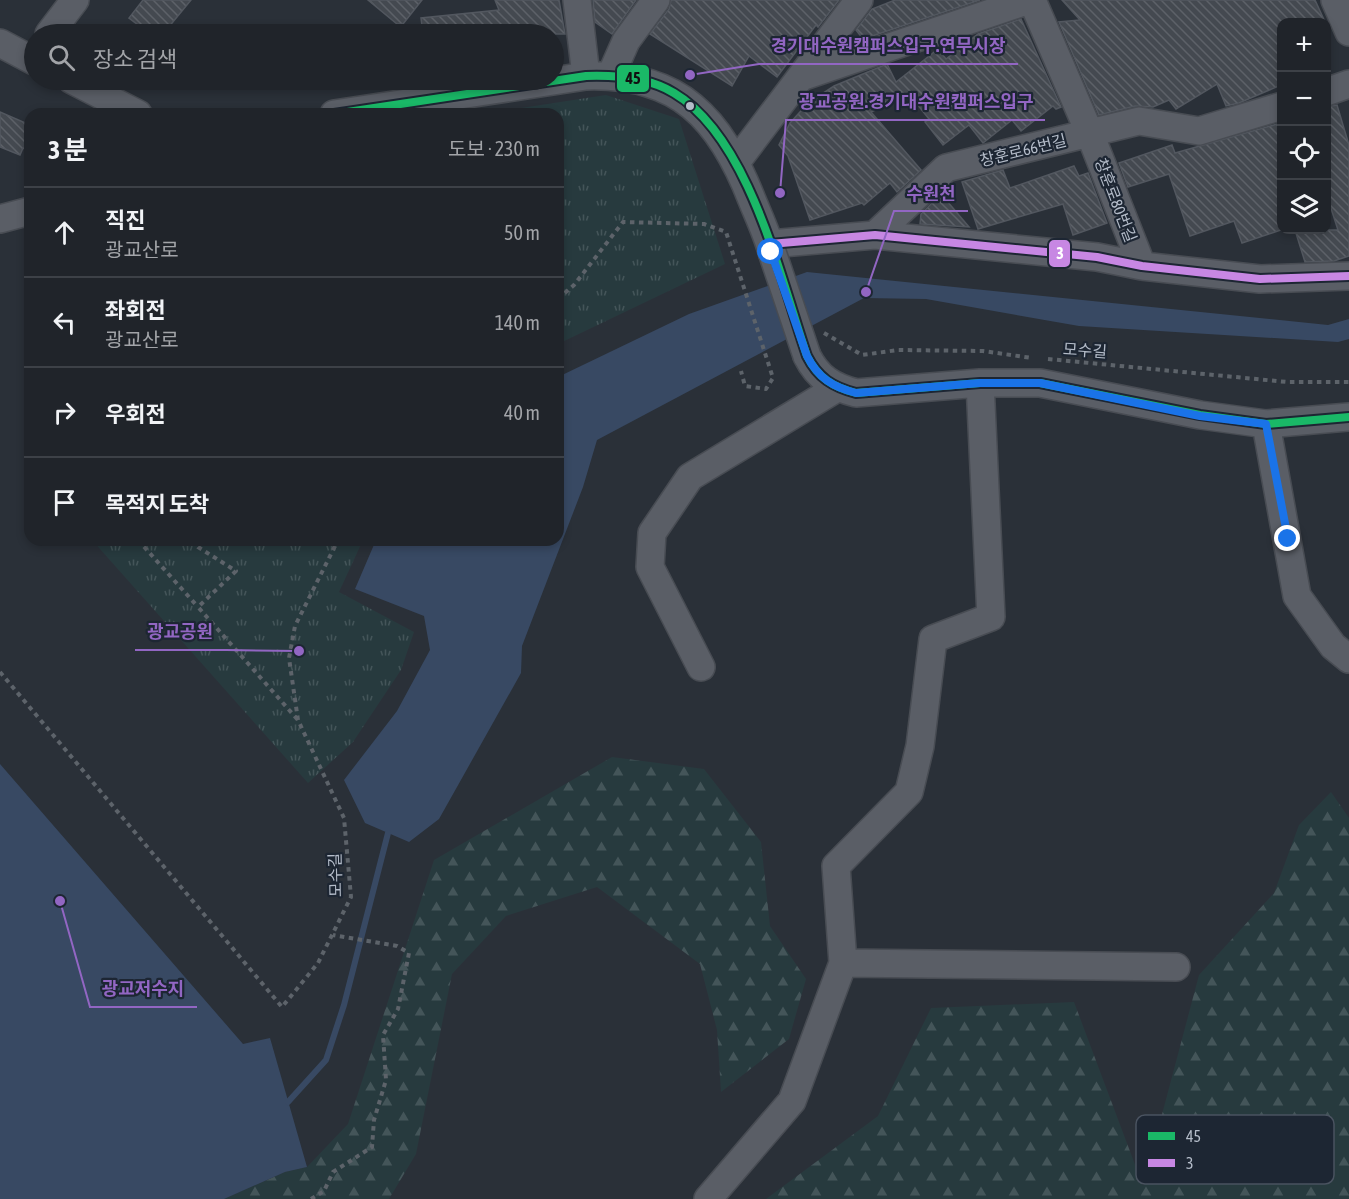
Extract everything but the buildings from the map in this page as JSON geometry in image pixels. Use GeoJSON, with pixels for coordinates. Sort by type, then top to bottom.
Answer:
{"type":"FeatureCollection","features":[{"type":"Feature","properties":{"kind":"street"},"geometry":{"type":"LineString","coordinates":[[57,24],[75,0]]}},
{"type":"Feature","properties":{"kind":"street"},"geometry":{"type":"LineString","coordinates":[[577,0],[598,75]]}},
{"type":"Feature","properties":{"kind":"street"},"geometry":{"type":"LineString","coordinates":[[598,75],[656,0]]}},
{"type":"Feature","properties":{"kind":"street"},"geometry":{"type":"LineString","coordinates":[[737,161],[859,0]]}},
{"type":"Feature","properties":{"kind":"street","name":"창훈로66번길"},"geometry":{"type":"LineString","coordinates":[[801,77],[1030,0],[1090,134]]}},
{"type":"Feature","properties":{"kind":"street"},"geometry":{"type":"LineString","coordinates":[[1335,0],[1349,32]]}},
{"type":"Feature","properties":{"kind":"street"},"geometry":{"type":"LineString","coordinates":[[0,43],[24,55]]}},
{"type":"Feature","properties":{"kind":"street"},"geometry":{"type":"LineString","coordinates":[[564,80],[598,75],[646,81],[674,93],[701,114],[720,135],[737,161],[771,248],[807,356],[817,374],[837,388],[856,393],[980,383],[1040,383],[1200,416],[1266,424],[1349,417]]}},
{"type":"Feature","properties":{"kind":"street"},"geometry":{"type":"LineString","coordinates":[[91,90],[126,108]]}},
{"type":"Feature","properties":{"kind":"street"},"geometry":{"type":"LineString","coordinates":[[375,108],[496,90]]}},
{"type":"Feature","properties":{"kind":"street","name":"창훈로66번길"},"geometry":{"type":"LineString","coordinates":[[875,235],[946,168],[1139,121],[1199,131],[1277,107]]}},
{"type":"Feature","properties":{"kind":"street","name":"창훈로80번길"},"geometry":{"type":"LineString","coordinates":[[1090,134],[1142,266]]}},
{"type":"Feature","properties":{"kind":"street"},"geometry":{"type":"LineString","coordinates":[[0,219],[24,213]]}},
{"type":"Feature","properties":{"kind":"street","name":"창훈로80번길"},"geometry":{"type":"LineString","coordinates":[[771,248],[875,235],[1097,257],[1142,266],[1260,279],[1349,276]]}},
{"type":"Feature","properties":{"kind":"street"},"geometry":{"type":"LineString","coordinates":[[708,1199],[792,1101],[843,963],[836,866],[909,792],[920,746],[933,639],[991,617],[980,383]]}},
{"type":"Feature","properties":{"kind":"street"},"geometry":{"type":"LineString","coordinates":[[701,668],[650,567],[652,533],[690,477],[837,388]]}},
{"type":"Feature","properties":{"kind":"street"},"geometry":{"type":"LineString","coordinates":[[1266,424],[1297,596],[1333,646],[1349,659]]}},
{"type":"Feature","properties":{"kind":"street"},"geometry":{"type":"LineString","coordinates":[[843,963],[1176,967]]}},
{"type":"Feature","properties":{"kind":"path"},"geometry":{"type":"LineString","coordinates":[[564,294],[574,285],[623,222],[704,224],[726,232],[773,378],[766,389],[745,386],[741,371]]}},
{"type":"Feature","properties":{"kind":"path","name":"모수길"},"geometry":{"type":"LineString","coordinates":[[824,333],[862,355],[898,350],[983,351],[1021,357],[1287,382],[1349,382]]}},
{"type":"Feature","properties":{"kind":"path"},"geometry":{"type":"LineString","coordinates":[[143,546],[297,720]]}},
{"type":"Feature","properties":{"kind":"path"},"geometry":{"type":"LineString","coordinates":[[197,546],[236,571],[198,607]]}},
{"type":"Feature","properties":{"kind":"path","name":"모수길"},"geometry":{"type":"LineString","coordinates":[[0,672],[282,1006],[318,963],[351,897],[344,818],[297,720],[290,658],[295,626],[335,546]]}},
{"type":"Feature","properties":{"kind":"path"},"geometry":{"type":"LineString","coordinates":[[311,1199],[324,1191],[333,1172],[372,1147],[374,1120],[386,1080],[383,1035],[398,1009],[409,953],[397,945],[332,935]]}},
{"type":"Feature","properties":{"kind":"green space"},"geometry":{"type":"Polygon","coordinates":[[[606,95],[679,119],[725,264],[564,341],[564,108],[520,108],[606,95]]]}},
{"type":"Feature","properties":{"kind":"green space"},"geometry":{"type":"Polygon","coordinates":[[[97,546],[360,546],[339,592],[414,632],[401,670],[353,742],[308,783],[97,546]]]}},
{"type":"Feature","properties":{"kind":"green space"},"geometry":{"type":"Polygon","coordinates":[[[612,757],[704,769],[761,842],[770,926],[806,979],[789,1039],[721,1092],[717,1030],[700,964],[597,887],[506,916],[452,974],[416,1154],[389,1199],[224,1199],[285,1172],[307,1167],[348,1124],[434,860],[612,757]]]}},
{"type":"Feature","properties":{"kind":"green space"},"geometry":{"type":"Polygon","coordinates":[[[1331,792],[1349,818],[1349,1199],[766,1199],[878,1116],[931,1008],[1074,1002],[1136,1167],[1136,1184],[1143,1186],[1144,1184],[1334,1184],[1334,1115],[1162,1115],[1199,975],[1274,893],[1299,825],[1331,792]]]}},
{"type":"Feature","properties":{"kind":"water"},"geometry":{"type":"Polygon","coordinates":[[[807,272],[1328,325],[1349,319],[1349,339],[1338,342],[1079,326],[926,299],[864,298],[597,440],[583,487],[564,537],[564,374],[689,314],[807,272]]]}},
{"type":"Feature","properties":{"kind":"water"},"geometry":{"type":"Polygon","coordinates":[[[373,546],[560,546],[522,646],[521,673],[439,819],[409,842],[365,823],[344,780],[397,711],[430,650],[424,616],[355,589],[373,546]]]}},
{"type":"Feature","properties":{"kind":"water"},"geometry":{"type":"Polygon","coordinates":[[[0,764],[243,1044],[270,1038],[307,1167],[285,1172],[224,1199],[0,1199],[0,764]]]}},
{"type":"Feature","properties":{"kind":"waterway"},"geometry":{"type":"LineString","coordinates":[[288,1102],[326,1060],[344,1005],[388,833]]}},
{"type":"Feature","properties":{"kind":"transit line","name":"45"},"geometry":{"type":"LineString","coordinates":[[564,79],[608,76],[642,80],[674,93],[700,114],[723,142],[742,175],[758,211],[811,364],[821,376],[840,388],[856,393],[980,383],[1040,383],[1200,415],[1266,424],[1349,417]]}},
{"type":"Feature","properties":{"kind":"transit line","name":"45"},"geometry":{"type":"LineString","coordinates":[[374,108],[493,90]]}},
{"type":"Feature","properties":{"kind":"transit line","name":"3"},"geometry":{"type":"LineString","coordinates":[[770,244],[875,235],[1097,257],[1142,266],[1260,279],[1349,276]]}},
{"type":"Feature","properties":{"kind":"place","name":"경기대수원캠퍼스입구.연무시장"},"geometry":{"type":"Point","coordinates":[690,75]}},
{"type":"Feature","properties":{"kind":"place","name":"광교공원.경기대수원캠퍼스입구"},"geometry":{"type":"Point","coordinates":[780,193]}},
{"type":"Feature","properties":{"kind":"place","name":"수원천"},"geometry":{"type":"Point","coordinates":[866,292]}},
{"type":"Feature","properties":{"kind":"place","name":"광교공원"},"geometry":{"type":"Point","coordinates":[299,651]}},
{"type":"Feature","properties":{"kind":"place","name":"광교저수지"},"geometry":{"type":"Point","coordinates":[60,901]}},
{"type":"Feature","properties":{"kind":"route"},"geometry":{"type":"LineString","coordinates":[[771,252],[813,369],[837,388],[856,393],[980,383],[1040,383],[1200,416],[1266,424],[1288,539]]}}]}
